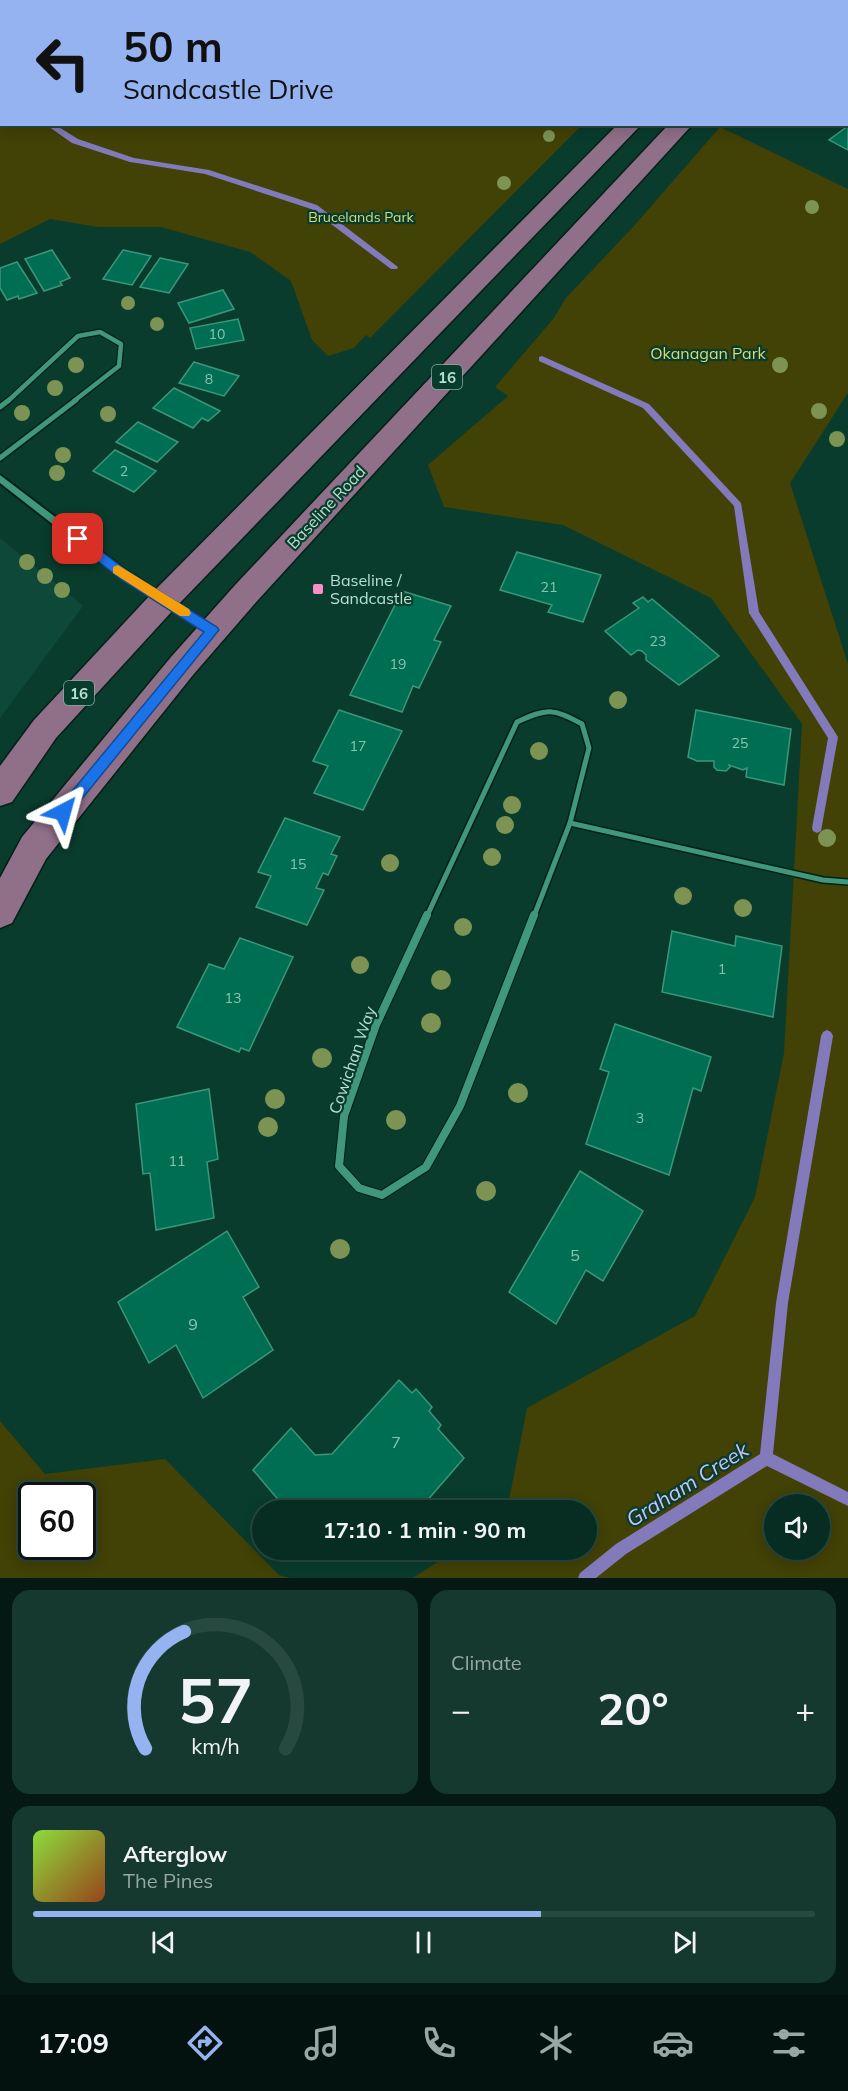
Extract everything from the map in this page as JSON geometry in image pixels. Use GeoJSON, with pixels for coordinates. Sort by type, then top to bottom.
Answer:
{"type":"FeatureCollection","features":[{"type":"Feature","properties":{"kind":"main road","name":"16"},"geometry":{"type":"LineString","coordinates":[[0,792],[45,729],[164,600],[629,126]]}},
{"type":"Feature","properties":{"kind":"main road","name":"Baseline Road"},"geometry":{"type":"LineString","coordinates":[[0,912],[34,848],[213,630],[680,126]]}},
{"type":"Feature","properties":{"kind":"street"},"geometry":{"type":"LineString","coordinates":[[0,406],[78,336],[100,332],[121,344],[119,366],[0,458]]}},
{"type":"Feature","properties":{"kind":"street"},"geometry":{"type":"LineString","coordinates":[[0,478],[126,576],[213,630]]}},
{"type":"Feature","properties":{"kind":"street","name":"Cowichan Way"},"geometry":{"type":"LineString","coordinates":[[559,711],[582,724],[589,748],[570,823],[460,1106],[426,1167],[382,1195],[359,1188],[339,1166],[344,1116],[376,1025],[517,722],[538,712],[559,711]]}},
{"type":"Feature","properties":{"kind":"street"},"geometry":{"type":"LineString","coordinates":[[570,823],[823,880],[848,882]]}},
{"type":"Feature","properties":{"kind":"shaded area"},"geometry":{"type":"Polygon","coordinates":[[[0,538],[83,606],[0,718],[0,538]]]}},
{"type":"Feature","properties":{"kind":"green space","name":"Brucelands Park"},"geometry":{"type":"Polygon","coordinates":[[[0,126],[581,126],[370,338],[366,335],[354,348],[328,356],[312,340],[291,281],[250,252],[161,227],[98,227],[50,219],[0,244],[0,126]]]}},
{"type":"Feature","properties":{"kind":"green space","name":"Okanagan Park"},"geometry":{"type":"Polygon","coordinates":[[[720,127],[848,189],[848,393],[790,483],[848,664],[848,1578],[413,1578],[441,1560],[597,1560],[597,1500],[509,1500],[527,1408],[695,1316],[755,1197],[784,1053],[802,724],[711,598],[563,525],[444,507],[428,465],[508,396],[495,387],[554,318],[565,299],[633,227],[720,127]]]}},
{"type":"Feature","properties":{"kind":"green space"},"geometry":{"type":"Polygon","coordinates":[[[0,1421],[45,1474],[165,1459],[252,1548],[252,1560],[264,1560],[279,1575],[290,1578],[0,1578],[0,1421]]]}},
{"type":"Feature","properties":{"kind":"building"},"geometry":{"type":"Polygon","coordinates":[[[848,126],[848,150],[829,140],[848,126]]]}},
{"type":"Feature","properties":{"kind":"building"},"geometry":{"type":"Polygon","coordinates":[[[52,250],[70,278],[60,282],[62,285],[44,291],[25,259],[52,250]]]}},
{"type":"Feature","properties":{"kind":"building"},"geometry":{"type":"Polygon","coordinates":[[[123,250],[151,256],[132,285],[103,279],[123,250]]]}},
{"type":"Feature","properties":{"kind":"building"},"geometry":{"type":"Polygon","coordinates":[[[160,258],[188,264],[169,293],[140,287],[160,258]]]}},
{"type":"Feature","properties":{"kind":"building"},"geometry":{"type":"Polygon","coordinates":[[[17,262],[37,293],[7,300],[0,288],[0,268],[17,262]]]}},
{"type":"Feature","properties":{"kind":"building"},"geometry":{"type":"Polygon","coordinates":[[[223,290],[234,309],[189,323],[178,303],[223,290]]]}},
{"type":"Feature","properties":{"kind":"building"},"geometry":{"type":"Polygon","coordinates":[[[238,319],[244,340],[196,349],[190,328],[238,319]]]}},
{"type":"Feature","properties":{"kind":"building"},"geometry":{"type":"Polygon","coordinates":[[[194,362],[239,376],[224,396],[179,383],[194,362]]]}},
{"type":"Feature","properties":{"kind":"building"},"geometry":{"type":"Polygon","coordinates":[[[174,388],[220,411],[208,421],[202,418],[193,428],[153,408],[174,388]]]}},
{"type":"Feature","properties":{"kind":"building"},"geometry":{"type":"Polygon","coordinates":[[[138,422],[178,442],[157,462],[116,442],[138,422]]]}},
{"type":"Feature","properties":{"kind":"building"},"geometry":{"type":"Polygon","coordinates":[[[115,450],[156,471],[134,492],[93,471],[115,450]]]}},
{"type":"Feature","properties":{"kind":"building"},"geometry":{"type":"Polygon","coordinates":[[[517,552],[601,575],[583,622],[548,612],[552,605],[500,590],[517,552]]]}},
{"type":"Feature","properties":{"kind":"building"},"geometry":{"type":"Polygon","coordinates":[[[402,591],[451,606],[434,640],[441,642],[419,688],[413,686],[402,712],[350,695],[402,591]]]}},
{"type":"Feature","properties":{"kind":"building"},"geometry":{"type":"Polygon","coordinates":[[[643,597],[648,602],[652,599],[719,656],[679,685],[646,660],[646,655],[642,651],[638,650],[631,655],[605,631],[639,608],[633,603],[643,597]]]}},
{"type":"Feature","properties":{"kind":"building"},"geometry":{"type":"Polygon","coordinates":[[[339,710],[402,731],[363,810],[314,793],[328,766],[313,761],[339,710]]]}},
{"type":"Feature","properties":{"kind":"building"},"geometry":{"type":"Polygon","coordinates":[[[696,710],[791,729],[784,785],[746,777],[747,768],[743,770],[729,765],[726,771],[717,770],[714,767],[714,761],[697,761],[688,757],[696,710]]]}},
{"type":"Feature","properties":{"kind":"building"},"geometry":{"type":"Polygon","coordinates":[[[285,818],[340,837],[331,854],[337,856],[328,875],[323,873],[316,888],[324,890],[307,925],[256,907],[271,876],[258,872],[285,818]]]}},
{"type":"Feature","properties":{"kind":"building"},"geometry":{"type":"Polygon","coordinates":[[[672,931],[735,946],[736,936],[782,946],[773,1017],[662,992],[672,931]]]}},
{"type":"Feature","properties":{"kind":"building"},"geometry":{"type":"Polygon","coordinates":[[[240,938],[293,957],[249,1051],[241,1048],[239,1052],[177,1027],[209,964],[224,969],[240,938]]]}},
{"type":"Feature","properties":{"kind":"building"},"geometry":{"type":"Polygon","coordinates":[[[615,1024],[711,1057],[701,1091],[693,1088],[669,1175],[586,1144],[609,1072],[600,1069],[615,1024]]]}},
{"type":"Feature","properties":{"kind":"building"},"geometry":{"type":"Polygon","coordinates":[[[209,1089],[218,1159],[207,1162],[214,1218],[156,1230],[150,1173],[143,1174],[136,1104],[209,1089]]]}},
{"type":"Feature","properties":{"kind":"building"},"geometry":{"type":"Polygon","coordinates":[[[580,1171],[643,1211],[603,1281],[586,1270],[556,1324],[509,1292],[580,1171]]]}},
{"type":"Feature","properties":{"kind":"building"},"geometry":{"type":"Polygon","coordinates":[[[227,1231],[259,1287],[243,1297],[273,1350],[203,1398],[176,1345],[149,1363],[118,1302],[227,1231]]]}},
{"type":"Feature","properties":{"kind":"building"},"geometry":{"type":"Polygon","coordinates":[[[399,1380],[412,1393],[416,1389],[432,1407],[429,1411],[441,1425],[438,1429],[464,1458],[428,1500],[278,1500],[253,1470],[291,1428],[315,1455],[332,1454],[399,1380]]]}},
{"type":"Feature","properties":{"kind":"waterway"},"geometry":{"type":"LineString","coordinates":[[51,126],[75,141],[133,160],[206,172],[314,207],[394,267]]}},
{"type":"Feature","properties":{"kind":"waterway"},"geometry":{"type":"LineString","coordinates":[[542,359],[646,406],[738,505],[754,613],[833,737],[817,828]]}},
{"type":"Feature","properties":{"kind":"waterway"},"geometry":{"type":"LineString","coordinates":[[766,1458],[782,1303],[827,1036]]}},
{"type":"Feature","properties":{"kind":"waterway","name":"Graham Creek"},"geometry":{"type":"LineString","coordinates":[[585,1578],[621,1549],[766,1458]]}},
{"type":"Feature","properties":{"kind":"waterway","name":"Graham Creek"},"geometry":{"type":"LineString","coordinates":[[766,1458],[848,1499]]}},
{"type":"Feature","properties":{"kind":"slow traffic"},"geometry":{"type":"LineString","coordinates":[[118,570],[185,613]]}},
{"type":"Feature","properties":{"kind":"place","name":"Baseline / Sandcastle"},"geometry":{"type":"Point","coordinates":[318,589]}},
{"type":"Feature","properties":{"kind":"route"},"geometry":{"type":"LineString","coordinates":[[63,812],[213,630],[126,576],[78,539]]}}]}
